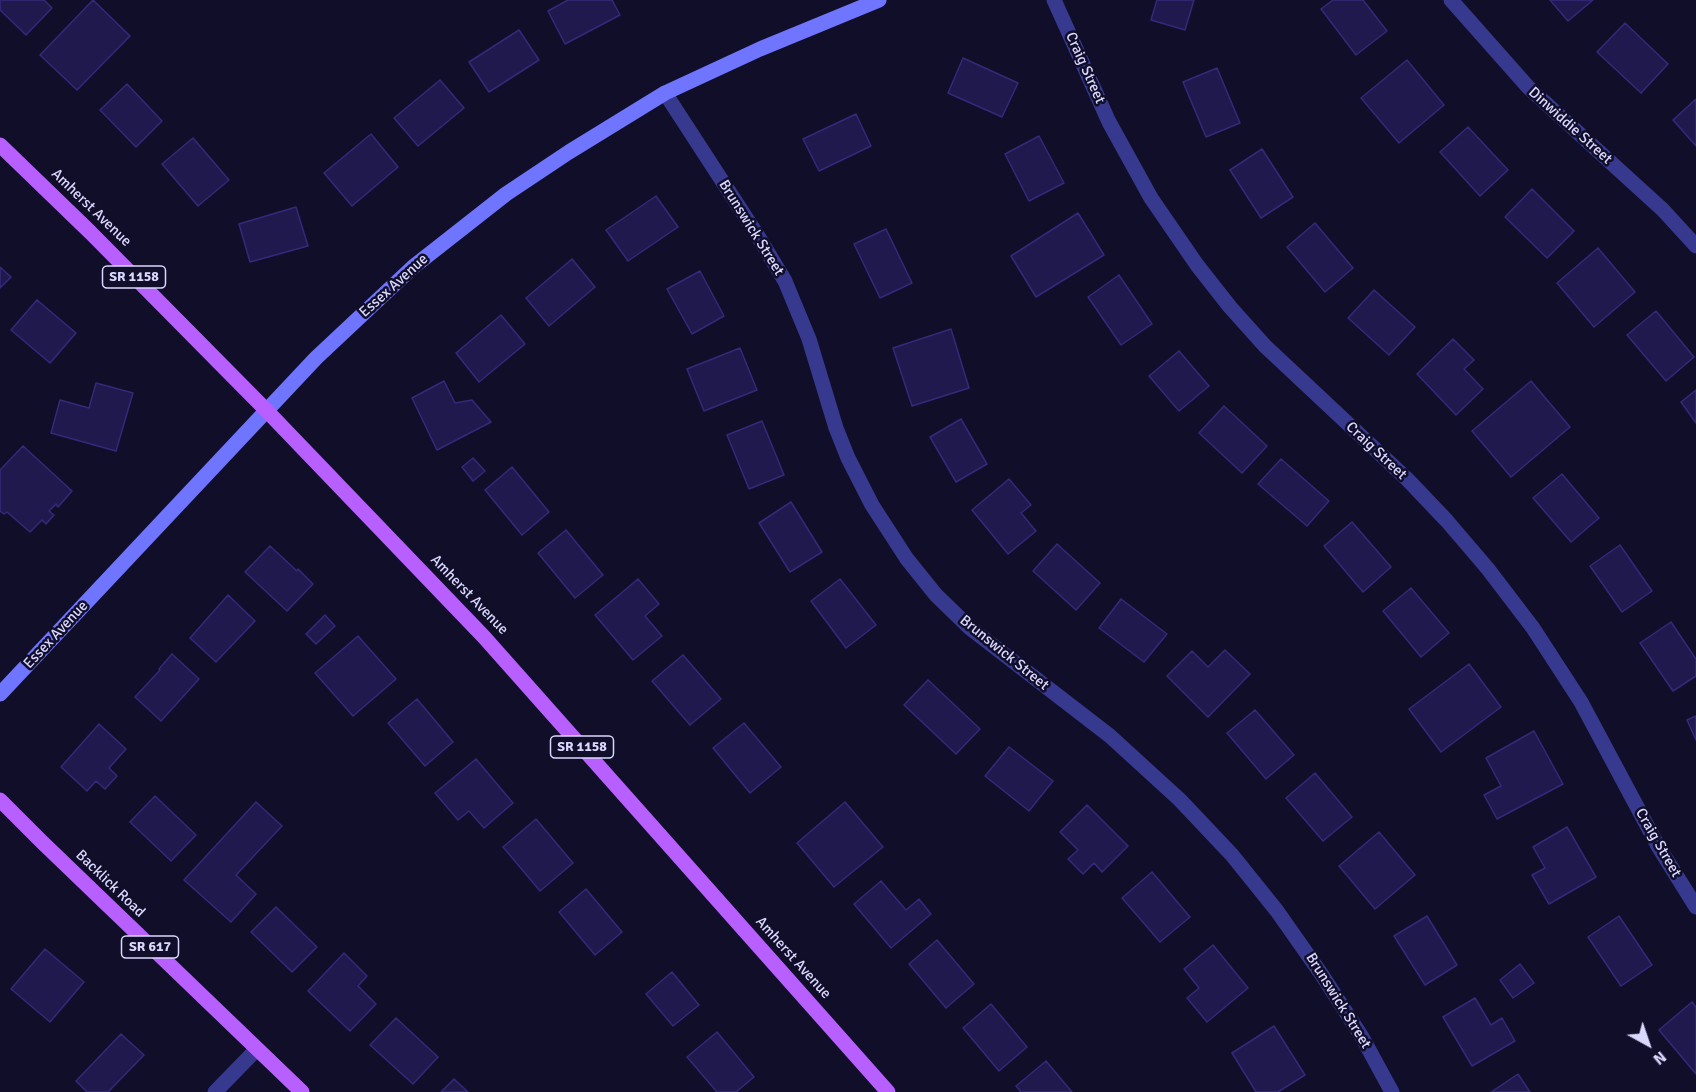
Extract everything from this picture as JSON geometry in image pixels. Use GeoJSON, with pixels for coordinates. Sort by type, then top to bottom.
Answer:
{"type":"FeatureCollection","features":[{"type":"Feature","properties":{"kind":"main road","name":"Amherst Avenue"},"geometry":{"type":"LineString","coordinates":[[0,145],[90,232],[267,411],[484,636],[888,1092]]}},
{"type":"Feature","properties":{"kind":"main road","name":"Backlick Road"},"geometry":{"type":"LineString","coordinates":[[0,800],[302,1092]]}},
{"type":"Feature","properties":{"kind":"street","name":"Essex Avenue"},"geometry":{"type":"LineString","coordinates":[[0,694],[316,358],[413,267],[506,194],[665,93],[760,49],[879,0]]}},
{"type":"Feature","properties":{"kind":"street","name":"Craig Street"},"geometry":{"type":"LineString","coordinates":[[1054,0],[1109,122],[1151,198],[1197,265],[1265,346],[1408,480],[1447,521],[1488,570],[1533,628],[1581,702],[1658,846],[1696,907]]}},
{"type":"Feature","properties":{"kind":"street","name":"Dinwiddie Street"},"geometry":{"type":"LineString","coordinates":[[1451,0],[1528,87],[1663,210],[1696,246]]}},
{"type":"Feature","properties":{"kind":"street","name":"Brunswick Street"},"geometry":{"type":"LineString","coordinates":[[665,93],[756,233],[784,281],[809,339],[836,428],[848,458],[872,505],[907,559],[936,595],[970,628],[1110,736],[1180,800],[1232,855],[1278,911],[1323,975],[1362,1037],[1392,1092]]}},
{"type":"Feature","properties":{"kind":"street"},"geometry":{"type":"LineString","coordinates":[[215,1092],[256,1050]]}},
{"type":"Feature","properties":{"kind":"building"},"geometry":{"type":"Polygon","coordinates":[[[0,0],[44,0],[52,8],[26,35],[0,10],[0,0]]]}},
{"type":"Feature","properties":{"kind":"building"},"geometry":{"type":"Polygon","coordinates":[[[93,0],[130,36],[77,90],[40,55],[93,0]]]}},
{"type":"Feature","properties":{"kind":"building"},"geometry":{"type":"Polygon","coordinates":[[[568,0],[612,0],[620,15],[565,44],[548,11],[568,0]]]}},
{"type":"Feature","properties":{"kind":"building"},"geometry":{"type":"Polygon","coordinates":[[[1157,0],[1194,0],[1185,30],[1151,20],[1157,0]]]}},
{"type":"Feature","properties":{"kind":"building"},"geometry":{"type":"Polygon","coordinates":[[[1333,0],[1363,0],[1387,31],[1356,55],[1321,9],[1333,0]]]}},
{"type":"Feature","properties":{"kind":"building"},"geometry":{"type":"Polygon","coordinates":[[[1550,0],[1593,0],[1568,21],[1550,0]]]}},
{"type":"Feature","properties":{"kind":"building"},"geometry":{"type":"Polygon","coordinates":[[[1625,23],[1668,64],[1641,93],[1597,52],[1625,23]]]}},
{"type":"Feature","properties":{"kind":"building"},"geometry":{"type":"Polygon","coordinates":[[[519,30],[539,60],[489,92],[469,62],[519,30]]]}},
{"type":"Feature","properties":{"kind":"building"},"geometry":{"type":"Polygon","coordinates":[[[963,58],[1018,83],[1002,117],[948,93],[963,58]]]}},
{"type":"Feature","properties":{"kind":"building"},"geometry":{"type":"Polygon","coordinates":[[[1407,60],[1444,105],[1399,143],[1361,98],[1407,60]]]}},
{"type":"Feature","properties":{"kind":"building"},"geometry":{"type":"Polygon","coordinates":[[[1217,68],[1240,123],[1206,137],[1183,82],[1217,68]]]}},
{"type":"Feature","properties":{"kind":"building"},"geometry":{"type":"Polygon","coordinates":[[[440,80],[464,108],[418,146],[394,118],[440,80]]]}},
{"type":"Feature","properties":{"kind":"building"},"geometry":{"type":"Polygon","coordinates":[[[127,84],[162,121],[136,147],[100,110],[127,84]]]}},
{"type":"Feature","properties":{"kind":"building"},"geometry":{"type":"Polygon","coordinates":[[[1696,99],[1696,146],[1673,120],[1696,99]]]}},
{"type":"Feature","properties":{"kind":"building"},"geometry":{"type":"Polygon","coordinates":[[[856,114],[871,146],[819,171],[803,139],[856,114]]]}},
{"type":"Feature","properties":{"kind":"building"},"geometry":{"type":"Polygon","coordinates":[[[1468,127],[1508,170],[1480,196],[1440,152],[1468,127]]]}},
{"type":"Feature","properties":{"kind":"building"},"geometry":{"type":"Polygon","coordinates":[[[371,134],[398,167],[352,206],[324,173],[371,134]]]}},
{"type":"Feature","properties":{"kind":"building"},"geometry":{"type":"Polygon","coordinates":[[[1039,136],[1064,183],[1029,201],[1005,154],[1039,136]]]}},
{"type":"Feature","properties":{"kind":"building"},"geometry":{"type":"Polygon","coordinates":[[[193,138],[229,180],[198,206],[162,164],[193,138]]]}},
{"type":"Feature","properties":{"kind":"building"},"geometry":{"type":"Polygon","coordinates":[[[1262,149],[1293,197],[1261,218],[1230,170],[1262,149]]]}},
{"type":"Feature","properties":{"kind":"building"},"geometry":{"type":"Polygon","coordinates":[[[1532,189],[1574,231],[1547,258],[1505,217],[1532,189]]]}},
{"type":"Feature","properties":{"kind":"building"},"geometry":{"type":"Polygon","coordinates":[[[656,196],[678,227],[628,261],[606,230],[656,196]]]}},
{"type":"Feature","properties":{"kind":"building"},"geometry":{"type":"Polygon","coordinates":[[[296,207],[308,246],[250,262],[239,224],[296,207]]]}},
{"type":"Feature","properties":{"kind":"building"},"geometry":{"type":"Polygon","coordinates":[[[1078,213],[1104,255],[1036,297],[1011,256],[1078,213]]]}},
{"type":"Feature","properties":{"kind":"building"},"geometry":{"type":"Polygon","coordinates":[[[1315,223],[1353,268],[1325,292],[1287,247],[1315,223]]]}},
{"type":"Feature","properties":{"kind":"building"},"geometry":{"type":"Polygon","coordinates":[[[886,229],[912,283],[880,298],[854,244],[886,229]]]}},
{"type":"Feature","properties":{"kind":"building"},"geometry":{"type":"Polygon","coordinates":[[[1598,248],[1635,292],[1594,327],[1557,283],[1598,248]]]}},
{"type":"Feature","properties":{"kind":"building"},"geometry":{"type":"Polygon","coordinates":[[[572,259],[595,287],[549,326],[526,298],[572,259]]]}},
{"type":"Feature","properties":{"kind":"building"},"geometry":{"type":"Polygon","coordinates":[[[0,267],[11,277],[0,288],[0,267]]]}},
{"type":"Feature","properties":{"kind":"building"},"geometry":{"type":"Polygon","coordinates":[[[700,271],[724,316],[692,334],[667,289],[700,271]]]}},
{"type":"Feature","properties":{"kind":"building"},"geometry":{"type":"Polygon","coordinates":[[[1119,275],[1152,324],[1121,345],[1088,297],[1119,275]]]}},
{"type":"Feature","properties":{"kind":"building"},"geometry":{"type":"Polygon","coordinates":[[[1374,290],[1415,327],[1389,355],[1348,318],[1374,290]]]}},
{"type":"Feature","properties":{"kind":"building"},"geometry":{"type":"Polygon","coordinates":[[[37,300],[76,333],[50,363],[11,330],[37,300]]]}},
{"type":"Feature","properties":{"kind":"building"},"geometry":{"type":"Polygon","coordinates":[[[1656,311],[1694,357],[1666,381],[1627,335],[1656,311]]]}},
{"type":"Feature","properties":{"kind":"building"},"geometry":{"type":"Polygon","coordinates":[[[501,315],[525,344],[479,382],[456,353],[501,315]]]}},
{"type":"Feature","properties":{"kind":"building"},"geometry":{"type":"Polygon","coordinates":[[[951,329],[969,388],[912,406],[893,348],[951,329]]]}},
{"type":"Feature","properties":{"kind":"building"},"geometry":{"type":"Polygon","coordinates":[[[1453,339],[1474,360],[1464,369],[1483,389],[1456,415],[1417,374],[1453,339]]]}},
{"type":"Feature","properties":{"kind":"building"},"geometry":{"type":"Polygon","coordinates":[[[740,348],[757,390],[704,411],[687,369],[740,348]]]}},
{"type":"Feature","properties":{"kind":"building"},"geometry":{"type":"Polygon","coordinates":[[[1179,351],[1209,386],[1179,411],[1149,376],[1179,351]]]}},
{"type":"Feature","properties":{"kind":"building"},"geometry":{"type":"Polygon","coordinates":[[[444,381],[455,403],[472,400],[491,422],[437,450],[412,398],[444,381]]]}},
{"type":"Feature","properties":{"kind":"building"},"geometry":{"type":"Polygon","coordinates":[[[1531,381],[1570,427],[1511,477],[1472,431],[1531,381]]]}},
{"type":"Feature","properties":{"kind":"building"},"geometry":{"type":"Polygon","coordinates":[[[96,383],[133,393],[116,451],[51,433],[60,400],[89,408],[96,383]]]}},
{"type":"Feature","properties":{"kind":"building"},"geometry":{"type":"Polygon","coordinates":[[[1696,390],[1696,423],[1681,402],[1696,390]]]}},
{"type":"Feature","properties":{"kind":"building"},"geometry":{"type":"Polygon","coordinates":[[[1224,406],[1267,446],[1242,473],[1199,433],[1224,406]]]}},
{"type":"Feature","properties":{"kind":"building"},"geometry":{"type":"Polygon","coordinates":[[[961,419],[987,464],[956,482],[930,437],[961,419]]]}},
{"type":"Feature","properties":{"kind":"building"},"geometry":{"type":"Polygon","coordinates":[[[762,421],[784,475],[749,489],[727,435],[762,421]]]}},
{"type":"Feature","properties":{"kind":"building"},"geometry":{"type":"Polygon","coordinates":[[[23,446],[72,491],[58,507],[56,504],[49,511],[54,515],[46,524],[42,520],[30,532],[7,512],[4,514],[0,511],[0,470],[23,446]]]}},
{"type":"Feature","properties":{"kind":"building"},"geometry":{"type":"Polygon","coordinates":[[[473,458],[485,471],[473,481],[462,467],[473,458]]]}},
{"type":"Feature","properties":{"kind":"building"},"geometry":{"type":"Polygon","coordinates":[[[1281,459],[1329,501],[1307,526],[1258,484],[1281,459]]]}},
{"type":"Feature","properties":{"kind":"building"},"geometry":{"type":"Polygon","coordinates":[[[512,467],[549,512],[522,535],[485,490],[512,467]]]}},
{"type":"Feature","properties":{"kind":"building"},"geometry":{"type":"Polygon","coordinates":[[[1562,474],[1599,518],[1571,542],[1533,498],[1562,474]]]}},
{"type":"Feature","properties":{"kind":"building"},"geometry":{"type":"Polygon","coordinates":[[[1009,479],[1031,505],[1021,513],[1036,531],[1008,554],[972,510],[1009,479]]]}},
{"type":"Feature","properties":{"kind":"building"},"geometry":{"type":"Polygon","coordinates":[[[791,502],[822,552],[790,572],[759,523],[791,502]]]}},
{"type":"Feature","properties":{"kind":"building"},"geometry":{"type":"Polygon","coordinates":[[[1352,522],[1391,567],[1363,592],[1324,546],[1352,522]]]}},
{"type":"Feature","properties":{"kind":"building"},"geometry":{"type":"Polygon","coordinates":[[[566,530],[603,575],[575,598],[538,553],[566,530]]]}},
{"type":"Feature","properties":{"kind":"building"},"geometry":{"type":"Polygon","coordinates":[[[1057,544],[1100,583],[1076,610],[1033,571],[1057,544]]]}},
{"type":"Feature","properties":{"kind":"building"},"geometry":{"type":"Polygon","coordinates":[[[1620,545],[1652,591],[1622,612],[1590,566],[1620,545]]]}},
{"type":"Feature","properties":{"kind":"building"},"geometry":{"type":"Polygon","coordinates":[[[270,546],[313,584],[287,611],[245,572],[270,546]]]}},
{"type":"Feature","properties":{"kind":"building"},"geometry":{"type":"Polygon","coordinates":[[[638,579],[659,604],[645,616],[662,636],[633,660],[595,615],[638,579]]]}},
{"type":"Feature","properties":{"kind":"building"},"geometry":{"type":"Polygon","coordinates":[[[840,579],[876,625],[846,648],[811,601],[840,579]]]}},
{"type":"Feature","properties":{"kind":"building"},"geometry":{"type":"Polygon","coordinates":[[[1411,588],[1449,633],[1421,657],[1383,611],[1411,588]]]}},
{"type":"Feature","properties":{"kind":"building"},"geometry":{"type":"Polygon","coordinates":[[[228,595],[255,621],[216,662],[190,638],[228,595]]]}},
{"type":"Feature","properties":{"kind":"building"},"geometry":{"type":"Polygon","coordinates":[[[1121,599],[1167,634],[1144,662],[1099,628],[1121,599]]]}},
{"type":"Feature","properties":{"kind":"building"},"geometry":{"type":"Polygon","coordinates":[[[325,615],[335,626],[316,644],[306,634],[325,615]]]}},
{"type":"Feature","properties":{"kind":"building"},"geometry":{"type":"Polygon","coordinates":[[[1671,622],[1696,659],[1696,676],[1673,691],[1640,643],[1671,622]]]}},
{"type":"Feature","properties":{"kind":"building"},"geometry":{"type":"Polygon","coordinates":[[[358,636],[396,679],[353,716],[315,673],[358,636]]]}},
{"type":"Feature","properties":{"kind":"building"},"geometry":{"type":"Polygon","coordinates":[[[1225,650],[1250,674],[1208,717],[1167,676],[1192,651],[1208,667],[1225,650]]]}},
{"type":"Feature","properties":{"kind":"building"},"geometry":{"type":"Polygon","coordinates":[[[172,654],[199,679],[161,721],[135,697],[172,654]]]}},
{"type":"Feature","properties":{"kind":"building"},"geometry":{"type":"Polygon","coordinates":[[[683,655],[721,699],[690,725],[652,681],[683,655]]]}},
{"type":"Feature","properties":{"kind":"building"},"geometry":{"type":"Polygon","coordinates":[[[1469,664],[1501,707],[1441,752],[1409,709],[1469,664]]]}},
{"type":"Feature","properties":{"kind":"building"},"geometry":{"type":"Polygon","coordinates":[[[928,680],[980,729],[956,754],[904,705],[928,680]]]}},
{"type":"Feature","properties":{"kind":"building"},"geometry":{"type":"Polygon","coordinates":[[[417,699],[453,742],[425,766],[388,723],[417,699]]]}},
{"type":"Feature","properties":{"kind":"building"},"geometry":{"type":"Polygon","coordinates":[[[1255,710],[1294,755],[1266,779],[1227,733],[1255,710]]]}},
{"type":"Feature","properties":{"kind":"building"},"geometry":{"type":"Polygon","coordinates":[[[1696,716],[1696,740],[1687,720],[1696,716]]]}},
{"type":"Feature","properties":{"kind":"building"},"geometry":{"type":"Polygon","coordinates":[[[744,723],[781,767],[750,793],[713,748],[744,723]]]}},
{"type":"Feature","properties":{"kind":"building"},"geometry":{"type":"Polygon","coordinates":[[[99,724],[126,749],[109,768],[117,776],[105,789],[96,781],[87,791],[61,767],[99,724]]]}},
{"type":"Feature","properties":{"kind":"building"},"geometry":{"type":"Polygon","coordinates":[[[1534,731],[1563,784],[1497,819],[1484,795],[1501,786],[1486,758],[1534,731]]]}},
{"type":"Feature","properties":{"kind":"building"},"geometry":{"type":"Polygon","coordinates":[[[1009,747],[1053,781],[1029,811],[985,776],[1009,747]]]}},
{"type":"Feature","properties":{"kind":"building"},"geometry":{"type":"Polygon","coordinates":[[[476,759],[513,803],[484,828],[469,811],[458,820],[435,793],[476,759]]]}},
{"type":"Feature","properties":{"kind":"building"},"geometry":{"type":"Polygon","coordinates":[[[1315,773],[1352,817],[1323,841],[1286,798],[1315,773]]]}},
{"type":"Feature","properties":{"kind":"building"},"geometry":{"type":"Polygon","coordinates":[[[155,796],[196,835],[171,861],[130,822],[155,796]]]}},
{"type":"Feature","properties":{"kind":"building"},"geometry":{"type":"Polygon","coordinates":[[[256,802],[282,826],[236,875],[256,894],[231,922],[184,880],[256,802]]]}},
{"type":"Feature","properties":{"kind":"building"},"geometry":{"type":"Polygon","coordinates":[[[845,802],[883,847],[834,887],[797,843],[845,802]]]}},
{"type":"Feature","properties":{"kind":"building"},"geometry":{"type":"Polygon","coordinates":[[[1087,805],[1128,846],[1102,872],[1094,863],[1083,874],[1068,859],[1078,850],[1060,832],[1087,805]]]}},
{"type":"Feature","properties":{"kind":"building"},"geometry":{"type":"Polygon","coordinates":[[[536,819],[573,863],[540,891],[503,847],[536,819]]]}},
{"type":"Feature","properties":{"kind":"building"},"geometry":{"type":"Polygon","coordinates":[[[1567,827],[1596,877],[1549,904],[1532,875],[1545,868],[1533,847],[1567,827]]]}},
{"type":"Feature","properties":{"kind":"building"},"geometry":{"type":"Polygon","coordinates":[[[1379,832],[1415,875],[1375,909],[1339,866],[1379,832]]]}},
{"type":"Feature","properties":{"kind":"building"},"geometry":{"type":"Polygon","coordinates":[[[1152,872],[1190,917],[1160,942],[1122,898],[1152,872]]]}},
{"type":"Feature","properties":{"kind":"building"},"geometry":{"type":"Polygon","coordinates":[[[881,881],[906,910],[919,899],[931,914],[891,948],[854,904],[881,881]]]}},
{"type":"Feature","properties":{"kind":"building"},"geometry":{"type":"Polygon","coordinates":[[[586,889],[622,932],[595,955],[559,912],[586,889]]]}},
{"type":"Feature","properties":{"kind":"building"},"geometry":{"type":"Polygon","coordinates":[[[276,907],[317,947],[292,972],[251,932],[276,907]]]}},
{"type":"Feature","properties":{"kind":"building"},"geometry":{"type":"Polygon","coordinates":[[[1427,916],[1457,965],[1425,985],[1394,936],[1427,916]]]}},
{"type":"Feature","properties":{"kind":"building"},"geometry":{"type":"Polygon","coordinates":[[[1619,916],[1652,965],[1621,986],[1588,937],[1619,916]]]}},
{"type":"Feature","properties":{"kind":"building"},"geometry":{"type":"Polygon","coordinates":[[[937,940],[974,984],[946,1008],[909,964],[937,940]]]}},
{"type":"Feature","properties":{"kind":"building"},"geometry":{"type":"Polygon","coordinates":[[[1213,945],[1248,988],[1207,1022],[1187,998],[1199,988],[1184,969],[1213,945]]]}},
{"type":"Feature","properties":{"kind":"building"},"geometry":{"type":"Polygon","coordinates":[[[45,949],[84,982],[50,1022],[11,989],[45,949]]]}},
{"type":"Feature","properties":{"kind":"building"},"geometry":{"type":"Polygon","coordinates":[[[344,953],[367,976],[358,986],[376,1004],[350,1031],[308,991],[344,953]]]}},
{"type":"Feature","properties":{"kind":"building"},"geometry":{"type":"Polygon","coordinates":[[[1520,964],[1534,983],[1513,998],[1500,980],[1520,964]]]}},
{"type":"Feature","properties":{"kind":"building"},"geometry":{"type":"Polygon","coordinates":[[[672,972],[699,1005],[673,1026],[646,994],[672,972]]]}},
{"type":"Feature","properties":{"kind":"building"},"geometry":{"type":"Polygon","coordinates":[[[1475,998],[1491,1025],[1502,1018],[1515,1041],[1472,1066],[1443,1017],[1475,998]]]}},
{"type":"Feature","properties":{"kind":"building"},"geometry":{"type":"Polygon","coordinates":[[[1692,1002],[1696,1007],[1696,1074],[1659,1030],[1692,1002]]]}},
{"type":"Feature","properties":{"kind":"building"},"geometry":{"type":"Polygon","coordinates":[[[991,1004],[1027,1047],[999,1071],[963,1028],[991,1004]]]}},
{"type":"Feature","properties":{"kind":"building"},"geometry":{"type":"Polygon","coordinates":[[[396,1018],[438,1057],[413,1084],[370,1045],[396,1018]]]}},
{"type":"Feature","properties":{"kind":"building"},"geometry":{"type":"Polygon","coordinates":[[[1274,1026],[1305,1075],[1278,1092],[1256,1092],[1232,1053],[1274,1026]]]}},
{"type":"Feature","properties":{"kind":"building"},"geometry":{"type":"Polygon","coordinates":[[[717,1032],[754,1077],[736,1092],[717,1092],[687,1057],[717,1032]]]}},
{"type":"Feature","properties":{"kind":"building"},"geometry":{"type":"Polygon","coordinates":[[[121,1034],[144,1055],[108,1092],[87,1092],[76,1081],[121,1034]]]}},
{"type":"Feature","properties":{"kind":"building"},"geometry":{"type":"Polygon","coordinates":[[[1046,1061],[1072,1092],[1021,1092],[1016,1086],[1046,1061]]]}},
{"type":"Feature","properties":{"kind":"building"},"geometry":{"type":"Polygon","coordinates":[[[1518,1074],[1530,1092],[1491,1092],[1518,1074]]]}},
{"type":"Feature","properties":{"kind":"building"},"geometry":{"type":"Polygon","coordinates":[[[454,1079],[468,1092],[441,1092],[454,1079]]]}}]}
